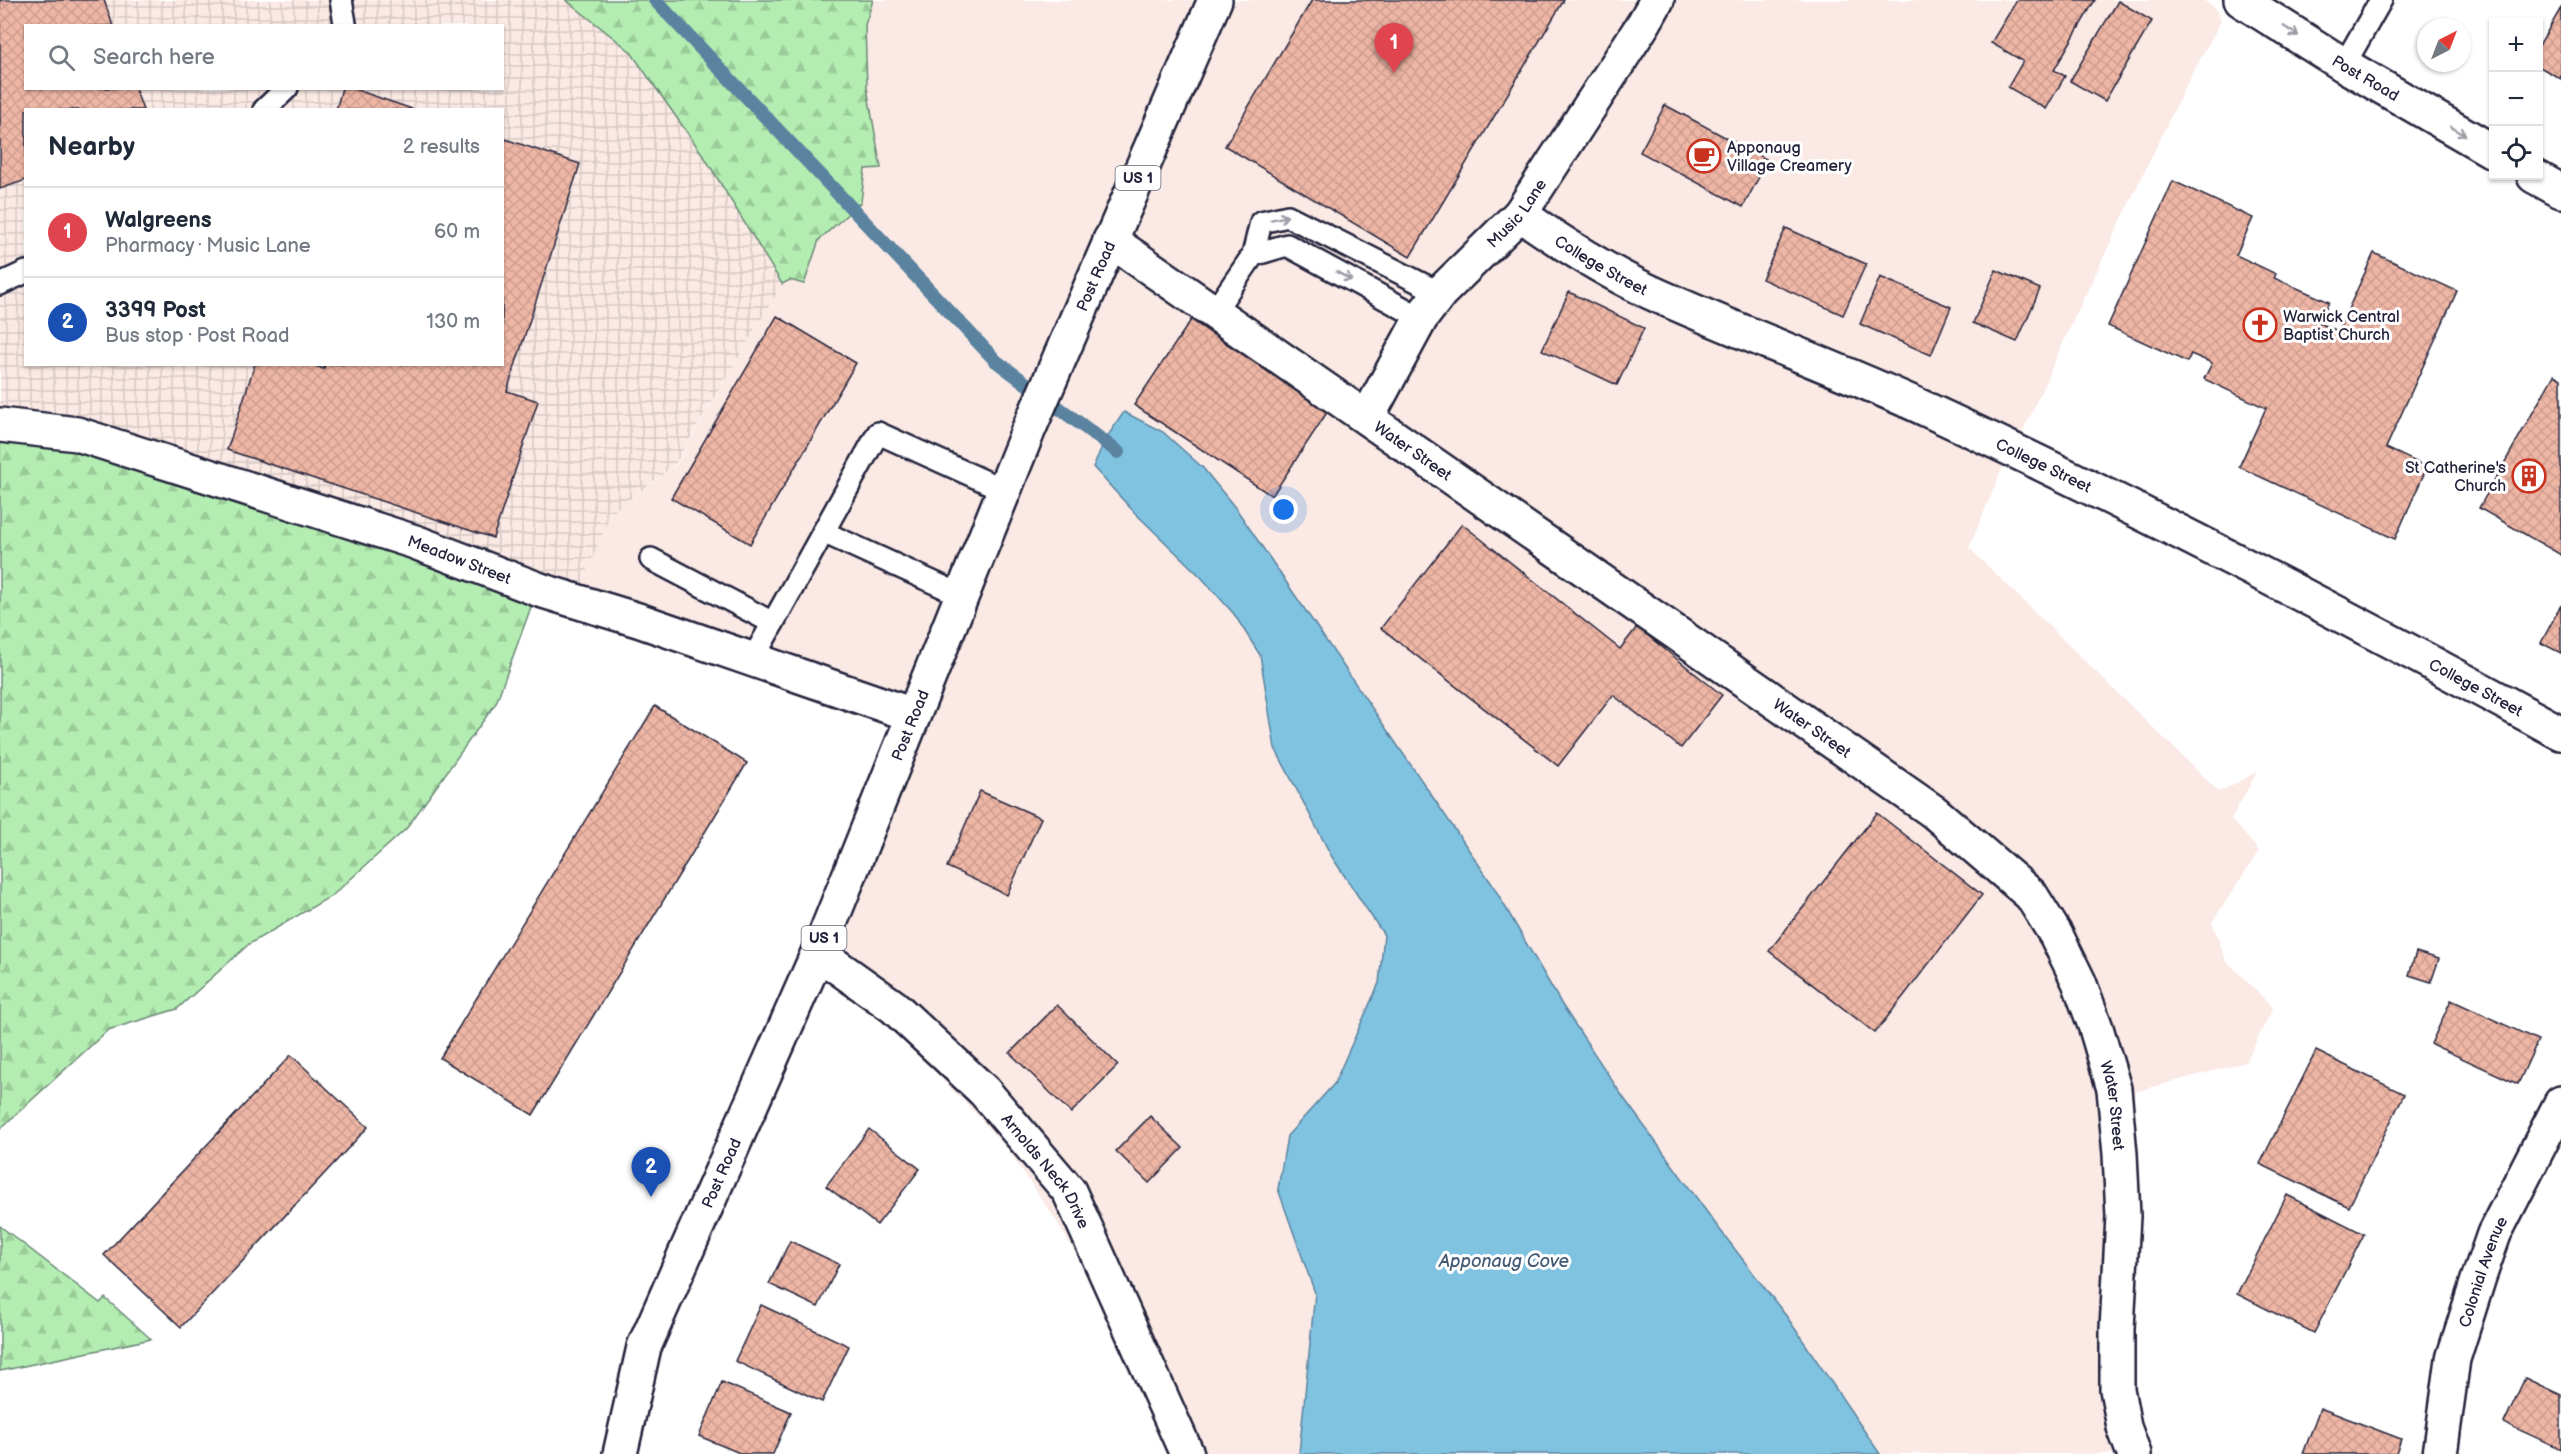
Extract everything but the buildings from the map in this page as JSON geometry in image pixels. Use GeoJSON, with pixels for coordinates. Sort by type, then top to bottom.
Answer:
{"type":"FeatureCollection","features":[{"type":"Feature","properties":{"kind":"street","name":"Post Road"},"geometry":{"type":"LineString","coordinates":[[620,1454],[644,1347],[818,953],[1031,422],[1215,0]]}},
{"type":"Feature","properties":{"kind":"street","name":"Music Lane"},"geometry":{"type":"LineString","coordinates":[[1367,418],[1431,306],[1520,214],[1644,23],[1656,0]]}},
{"type":"Feature","properties":{"kind":"street","name":"Post Road"},"geometry":{"type":"LineString","coordinates":[[2241,0],[2344,65],[2489,150]]}},
{"type":"Feature","properties":{"kind":"street"},"geometry":{"type":"LineString","coordinates":[[2541,180],[2561,191]]}},
{"type":"Feature","properties":{"kind":"street","name":"College Street"},"geometry":{"type":"LineString","coordinates":[[1520,214],[1550,235],[1648,291],[1928,409],[2086,485],[2286,586],[2561,733]]}},
{"type":"Feature","properties":{"kind":"street","name":"Water Street"},"geometry":{"type":"LineString","coordinates":[[1110,240],[1934,812],[2031,895],[2056,935],[2079,982],[2096,1028],[2114,1089],[2124,1216],[2117,1329],[2117,1389],[2124,1427],[2133,1454]]}},
{"type":"Feature","properties":{"kind":"street","name":"Meadow Street"},"geometry":{"type":"LineString","coordinates":[[0,425],[77,434],[415,543],[540,590],[638,620],[913,715]]}},
{"type":"Feature","properties":{"kind":"street","name":"Arnolds Neck Drive"},"geometry":{"type":"LineString","coordinates":[[818,953],[894,1007],[984,1091],[1069,1191],[1187,1454]]}},
{"type":"Feature","properties":{"kind":"street","name":"Colonial Avenue"},"geometry":{"type":"LineString","coordinates":[[2440,1454],[2453,1359],[2479,1277],[2494,1234],[2561,1103]]}},
{"type":"Feature","properties":{"kind":"lane"},"geometry":{"type":"LineString","coordinates":[[341,0],[345,24]]}},
{"type":"Feature","properties":{"kind":"lane"},"geometry":{"type":"LineString","coordinates":[[2344,65],[2381,0]]}},
{"type":"Feature","properties":{"kind":"lane"},"geometry":{"type":"LineString","coordinates":[[266,108],[285,90]]}},
{"type":"Feature","properties":{"kind":"lane"},"geometry":{"type":"LineString","coordinates":[[1214,312],[1253,255],[1261,222],[1288,216],[1431,306]]}},
{"type":"Feature","properties":{"kind":"lane"},"geometry":{"type":"LineString","coordinates":[[1253,255],[1287,245],[1431,306]]}},
{"type":"Feature","properties":{"kind":"lane"},"geometry":{"type":"LineString","coordinates":[[0,284],[24,273]]}},
{"type":"Feature","properties":{"kind":"lane"},"geometry":{"type":"LineString","coordinates":[[753,659],[878,433],[1004,490]]}},
{"type":"Feature","properties":{"kind":"lane"},"geometry":{"type":"LineString","coordinates":[[823,532],[961,596]]}},
{"type":"Feature","properties":{"kind":"lane"},"geometry":{"type":"LineString","coordinates":[[651,559],[773,623]]}},
{"type":"Feature","properties":{"kind":"shaded area"},"geometry":{"type":"Polygon","coordinates":[[[0,0],[566,0],[630,51],[705,158],[782,284],[674,466],[611,513],[570,614],[537,605],[531,607],[515,595],[0,422],[0,0]]]}},
{"type":"Feature","properties":{"kind":"shaded area"},"geometry":{"type":"Polygon","coordinates":[[[873,0],[2203,0],[2215,8],[2221,21],[2184,89],[2071,325],[2020,438],[2011,447],[1969,548],[2219,792],[2257,772],[2231,819],[2259,851],[2212,922],[2226,960],[2273,1008],[2246,1062],[2119,1096],[2118,1327],[2136,1454],[1880,1454],[1787,1317],[1623,1097],[1562,1005],[1492,884],[1237,511],[1203,468],[1163,432],[1124,412],[1134,512],[1201,577],[1234,614],[1260,655],[1275,748],[1332,857],[1384,935],[1379,983],[1334,1084],[1287,1136],[1278,1189],[1315,1293],[1299,1454],[1187,1454],[1092,1281],[1055,1219],[1008,1150],[973,1111],[818,953],[901,732],[570,614],[611,513],[675,466],[782,284],[790,280],[804,284],[819,240],[861,202],[865,169],[881,168],[867,88],[865,25],[873,0]]]}},
{"type":"Feature","properties":{"kind":"green space"},"geometry":{"type":"Polygon","coordinates":[[[566,0],[873,0],[865,25],[867,88],[881,168],[865,169],[861,202],[819,240],[804,284],[790,280],[782,284],[705,158],[630,51],[566,0]]]}},
{"type":"Feature","properties":{"kind":"green space"},"geometry":{"type":"Polygon","coordinates":[[[65,421],[515,595],[531,607],[496,703],[406,829],[333,895],[249,944],[177,1009],[108,1030],[0,1129],[0,422],[65,421]]]}},
{"type":"Feature","properties":{"kind":"green space"},"geometry":{"type":"Polygon","coordinates":[[[0,1226],[100,1303],[105,1298],[151,1339],[0,1371],[0,1226]]]}},
{"type":"Feature","properties":{"kind":"water","name":"Apponaug Cove"},"geometry":{"type":"Polygon","coordinates":[[[1124,412],[1163,432],[1203,468],[1237,510],[1492,884],[1562,1005],[1623,1097],[1787,1317],[1880,1454],[1299,1454],[1315,1293],[1278,1189],[1287,1136],[1334,1084],[1379,983],[1384,935],[1332,857],[1275,748],[1260,655],[1234,614],[1093,467],[1105,440],[1124,412]]]}},
{"type":"Feature","properties":{"kind":"waterway"},"geometry":{"type":"LineString","coordinates":[[655,0],[996,361],[1118,452]]}},
{"type":"Feature","properties":{"kind":"place","name":"Walgreens"},"geometry":{"type":"Point","coordinates":[1394,73]}},
{"type":"Feature","properties":{"kind":"place","name":"Apponaug Village Creamery"},"geometry":{"type":"Point","coordinates":[1704,156]}},
{"type":"Feature","properties":{"kind":"place","name":"Warwick Central Baptist Church"},"geometry":{"type":"Point","coordinates":[2260,325]}},
{"type":"Feature","properties":{"kind":"place","name":"St Catherine's Church"},"geometry":{"type":"Point","coordinates":[2529,476]}},
{"type":"Feature","properties":{"kind":"place","name":"3399 Post"},"geometry":{"type":"Point","coordinates":[651,1197]}}]}
